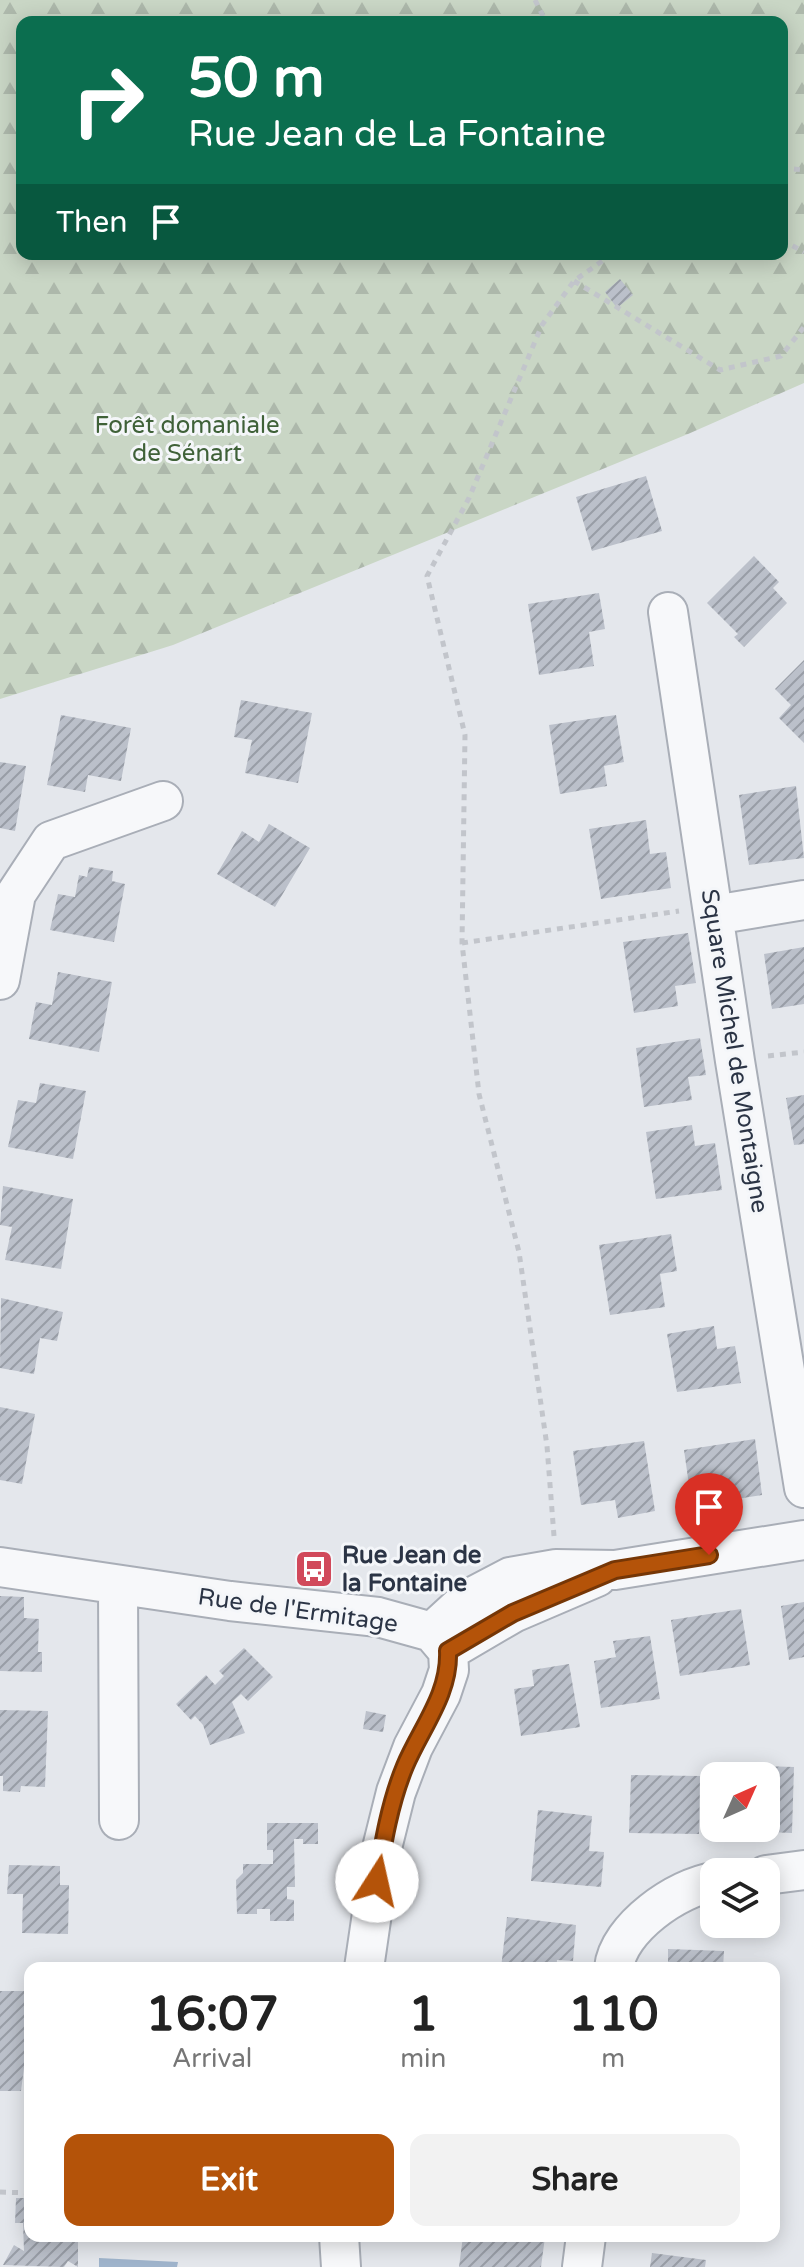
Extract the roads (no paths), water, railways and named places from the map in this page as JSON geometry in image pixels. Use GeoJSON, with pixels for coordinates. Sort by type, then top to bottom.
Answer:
{"type":"FeatureCollection","features":[{"type":"Feature","properties":{"kind":"street","name":"Square Michel de Montaigne"},"geometry":{"type":"LineString","coordinates":[[668,612],[804,1488]]}},
{"type":"Feature","properties":{"kind":"street"},"geometry":{"type":"LineString","coordinates":[[0,980],[16,894],[51,841],[163,801]]}},
{"type":"Feature","properties":{"kind":"street"},"geometry":{"type":"LineString","coordinates":[[713,910],[804,900]]}},
{"type":"Feature","properties":{"kind":"street"},"geometry":{"type":"LineString","coordinates":[[440,1641],[468,1599],[510,1577],[556,1569],[615,1570],[804,1540]]}},
{"type":"Feature","properties":{"kind":"street","name":"Rue de l'Ermitage"},"geometry":{"type":"LineString","coordinates":[[0,1567],[230,1601],[378,1617],[440,1641]]}},
{"type":"Feature","properties":{"kind":"street"},"geometry":{"type":"LineString","coordinates":[[440,1641],[615,1570]]}},
{"type":"Feature","properties":{"kind":"street"},"geometry":{"type":"LineString","coordinates":[[118,1585],[119,1820]]}},
{"type":"Feature","properties":{"kind":"street"},"geometry":{"type":"LineString","coordinates":[[365,1962],[381,1852],[396,1792],[449,1670],[440,1641]]}},
{"type":"Feature","properties":{"kind":"street"},"geometry":{"type":"LineString","coordinates":[[780,1873],[804,1870]]}},
{"type":"Feature","properties":{"kind":"street"},"geometry":{"type":"LineString","coordinates":[[615,1962],[632,1930],[658,1907],[700,1884]]}},
{"type":"Feature","properties":{"kind":"street"},"geometry":{"type":"LineString","coordinates":[[339,2242],[341,2267]]}},
{"type":"Feature","properties":{"kind":"street"},"geometry":{"type":"LineString","coordinates":[[582,2267],[585,2242]]}},
{"type":"Feature","properties":{"kind":"water"},"geometry":{"type":"Polygon","coordinates":[[[99,2258],[178,2262],[177,2267],[99,2267],[99,2258]]]}},
{"type":"Feature","properties":{"kind":"place","name":"Rue Jean de la Fontaine"},"geometry":{"type":"Point","coordinates":[314,1569]}},
{"type":"Feature","properties":{"kind":"park label","name":"Forêt domaniale de Sénart"},"geometry":{"type":"Point","coordinates":[187,439]}}]}
